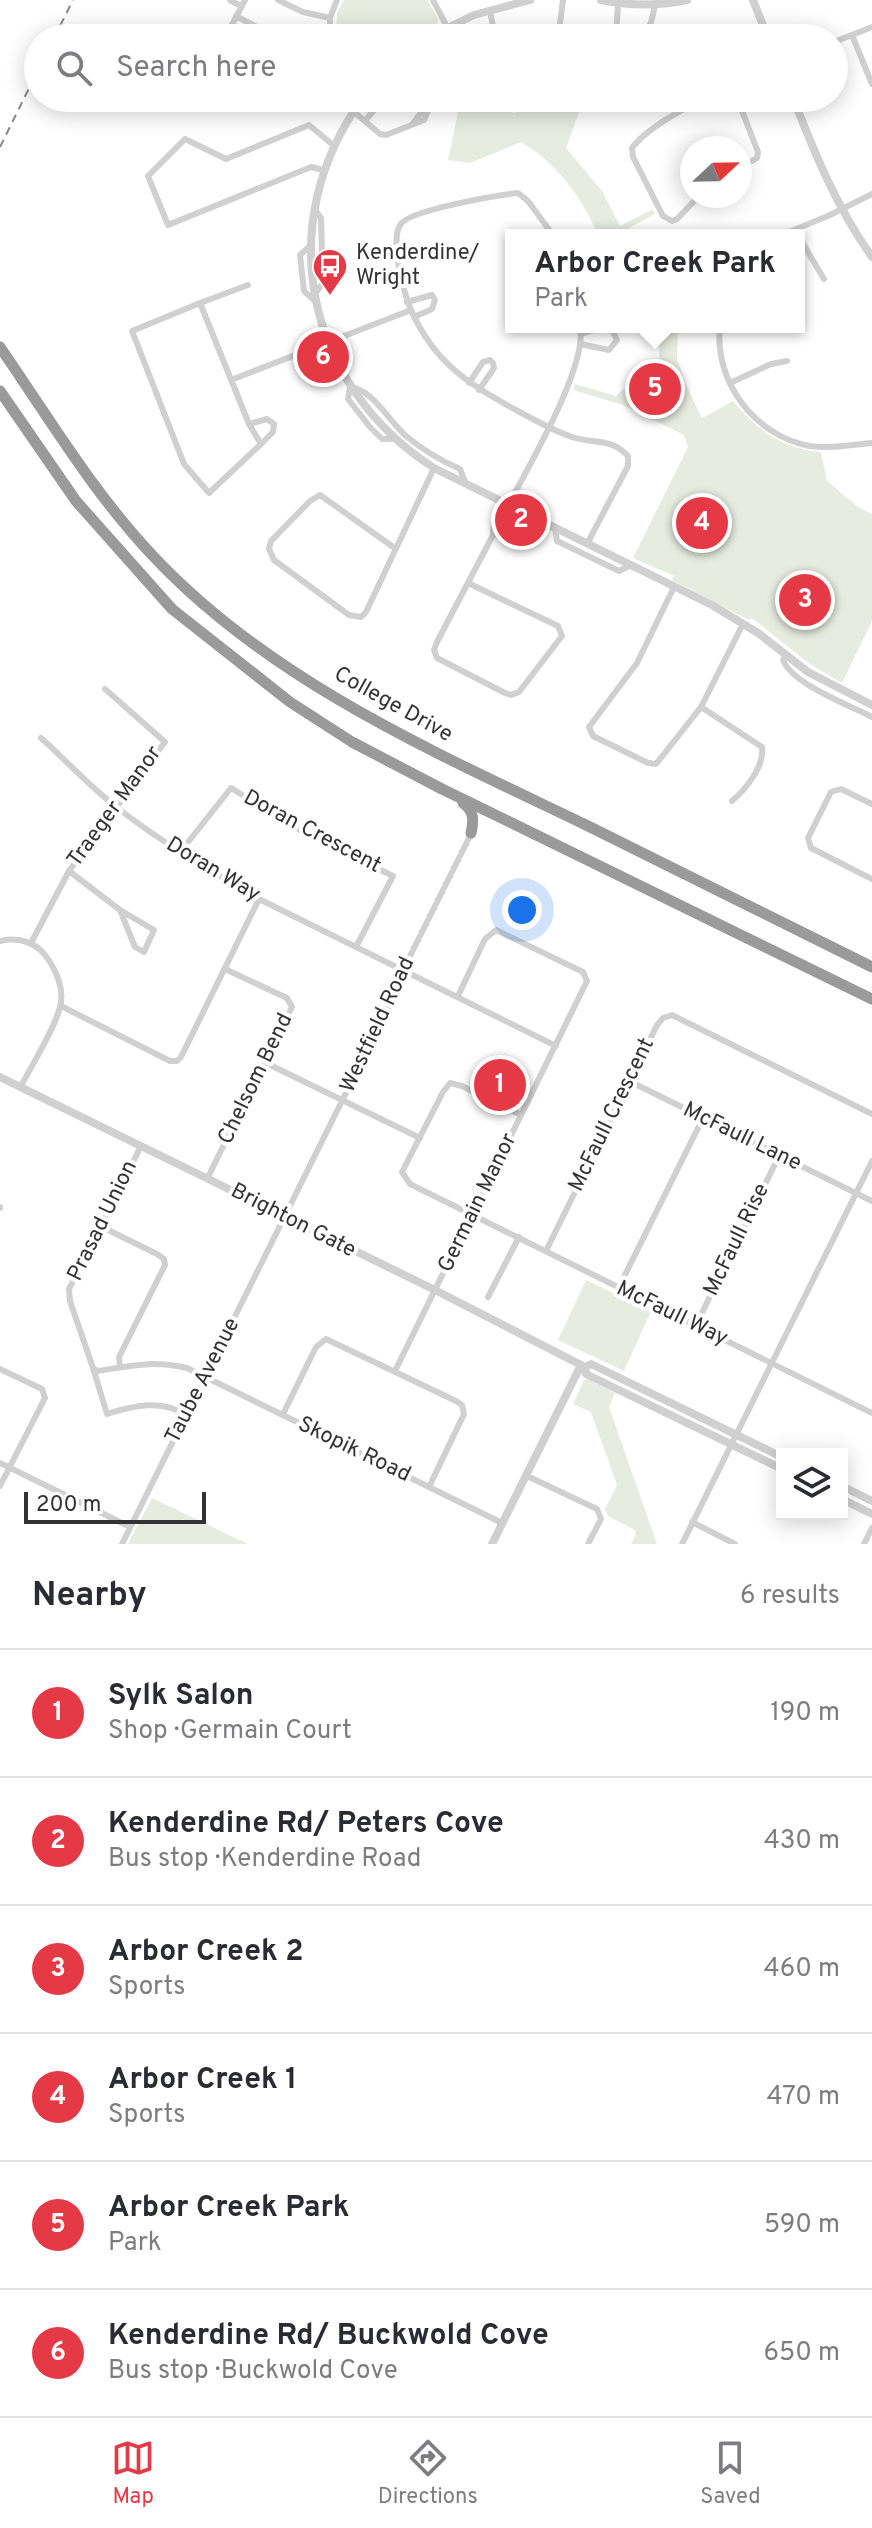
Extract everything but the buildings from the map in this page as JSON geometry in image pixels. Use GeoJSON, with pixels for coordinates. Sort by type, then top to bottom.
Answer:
{"type":"FeatureCollection","features":[{"type":"Feature","properties":{"kind":"highway","name":"College Drive"},"geometry":{"type":"LineString","coordinates":[[0,347],[121,520],[154,557],[229,626],[323,690],[381,723],[872,964]]}},
{"type":"Feature","properties":{"kind":"highway"},"geometry":{"type":"LineString","coordinates":[[0,391],[76,501],[172,609],[290,702],[352,742],[442,789],[872,999]]}},
{"type":"Feature","properties":{"kind":"highway"},"geometry":{"type":"LineString","coordinates":[[442,789],[471,811],[474,818],[471,833]]}},
{"type":"Feature","properties":{"kind":"street"},"geometry":{"type":"LineString","coordinates":[[230,0],[243,3],[232,24]]}},
{"type":"Feature","properties":{"kind":"street"},"geometry":{"type":"LineString","coordinates":[[278,0],[303,12],[330,18]]}},
{"type":"Feature","properties":{"kind":"street"},"geometry":{"type":"LineString","coordinates":[[330,24],[337,0]]}},
{"type":"Feature","properties":{"kind":"street"},"geometry":{"type":"LineString","coordinates":[[433,0],[445,24]]}},
{"type":"Feature","properties":{"kind":"street"},"geometry":{"type":"LineString","coordinates":[[454,24],[489,9],[530,0]]}},
{"type":"Feature","properties":{"kind":"street"},"geometry":{"type":"LineString","coordinates":[[560,24],[563,0]]}},
{"type":"Feature","properties":{"kind":"street"},"geometry":{"type":"LineString","coordinates":[[601,0],[655,5],[687,0]]}},
{"type":"Feature","properties":{"kind":"street"},"geometry":{"type":"LineString","coordinates":[[753,0],[762,24]]}},
{"type":"Feature","properties":{"kind":"street"},"geometry":{"type":"LineString","coordinates":[[618,24],[621,2]]}},
{"type":"Feature","properties":{"kind":"street"},"geometry":{"type":"LineString","coordinates":[[652,24],[655,5]]}},
{"type":"Feature","properties":{"kind":"street"},"geometry":{"type":"LineString","coordinates":[[489,9],[492,24]]}},
{"type":"Feature","properties":{"kind":"street"},"geometry":{"type":"LineString","coordinates":[[236,16],[251,24]]}},
{"type":"Feature","properties":{"kind":"street"},"geometry":{"type":"LineString","coordinates":[[848,37],[872,27]]}},
{"type":"Feature","properties":{"kind":"street"},"geometry":{"type":"LineString","coordinates":[[852,35],[872,84]]}},
{"type":"Feature","properties":{"kind":"street"},"geometry":{"type":"LineString","coordinates":[[352,112],[323,170],[311,245],[315,298],[328,343],[350,387],[365,408],[395,439],[434,468],[712,605],[821,679],[871,703]]}},
{"type":"Feature","properties":{"kind":"street"},"geometry":{"type":"LineString","coordinates":[[354,112],[380,134],[386,135],[424,120],[428,112]]}},
{"type":"Feature","properties":{"kind":"street"},"geometry":{"type":"LineString","coordinates":[[365,121],[372,112]]}},
{"type":"Feature","properties":{"kind":"street"},"geometry":{"type":"LineString","coordinates":[[633,145],[679,112]]}},
{"type":"Feature","properties":{"kind":"street"},"geometry":{"type":"LineString","coordinates":[[742,112],[752,136]]}},
{"type":"Feature","properties":{"kind":"street"},"geometry":{"type":"LineString","coordinates":[[799,112],[841,210],[872,257]]}},
{"type":"Feature","properties":{"kind":"street"},"geometry":{"type":"LineString","coordinates":[[323,170],[311,167],[168,225],[148,176],[185,139],[226,159],[309,125],[333,145]]}},
{"type":"Feature","properties":{"kind":"street"},"geometry":{"type":"LineString","coordinates":[[752,137],[758,152],[757,158],[752,161]]}},
{"type":"Feature","properties":{"kind":"street"},"geometry":{"type":"LineString","coordinates":[[623,138],[633,145]]}},
{"type":"Feature","properties":{"kind":"street"},"geometry":{"type":"LineString","coordinates":[[633,145],[633,157],[663,216],[672,221],[688,208]]}},
{"type":"Feature","properties":{"kind":"street"},"geometry":{"type":"LineString","coordinates":[[549,229],[528,201],[518,193],[441,207],[405,221],[399,228],[399,271],[412,314],[438,354],[469,383],[548,427],[575,438],[600,439],[628,456],[628,466],[587,544]]}},
{"type":"Feature","properties":{"kind":"street"},"geometry":{"type":"LineString","coordinates":[[805,230],[872,194]]}},
{"type":"Feature","properties":{"kind":"street"},"geometry":{"type":"LineString","coordinates":[[315,210],[321,218],[323,283],[315,298]]}},
{"type":"Feature","properties":{"kind":"street"},"geometry":{"type":"LineString","coordinates":[[805,247],[824,279]]}},
{"type":"Feature","properties":{"kind":"street"},"geometry":{"type":"LineString","coordinates":[[248,285],[132,331],[184,464],[209,493],[273,432],[274,424],[267,419],[249,424]]}},
{"type":"Feature","properties":{"kind":"street"},"geometry":{"type":"LineString","coordinates":[[231,380],[328,343],[432,309],[435,300],[432,295],[426,295],[407,302]]}},
{"type":"Feature","properties":{"kind":"street"},"geometry":{"type":"LineString","coordinates":[[200,303],[249,424],[261,444]]}},
{"type":"Feature","properties":{"kind":"street"},"geometry":{"type":"LineString","coordinates":[[468,583],[558,626],[562,631],[562,636],[519,692],[505,693],[437,658],[434,650],[437,642],[493,535],[501,530],[509,514],[509,504],[568,386],[580,344],[580,333]]}},
{"type":"Feature","properties":{"kind":"street"},"geometry":{"type":"LineString","coordinates":[[580,344],[609,350],[617,340],[615,333]]}},
{"type":"Feature","properties":{"kind":"street"},"geometry":{"type":"LineString","coordinates":[[720,333],[720,353],[730,383],[742,404],[756,419],[786,438],[822,447],[872,443]]}},
{"type":"Feature","properties":{"kind":"street"},"geometry":{"type":"LineString","coordinates":[[469,383],[483,362],[490,360],[494,368],[479,390]]}},
{"type":"Feature","properties":{"kind":"street"},"geometry":{"type":"LineString","coordinates":[[730,383],[771,364],[787,361]]}},
{"type":"Feature","properties":{"kind":"street"},"geometry":{"type":"LineString","coordinates":[[350,387],[366,391],[405,435],[431,454],[460,469],[466,484]]}},
{"type":"Feature","properties":{"kind":"street"},"geometry":{"type":"LineString","coordinates":[[396,549],[320,495],[310,501],[271,541],[269,549],[274,560],[349,615],[361,617],[366,612],[396,549],[434,468]]}},
{"type":"Feature","properties":{"kind":"street"},"geometry":{"type":"LineString","coordinates":[[555,528],[557,541],[619,571],[625,571],[631,565]]}},
{"type":"Feature","properties":{"kind":"street"},"geometry":{"type":"LineString","coordinates":[[674,587],[637,663],[589,727],[593,736],[656,764],[701,707],[743,624]]}},
{"type":"Feature","properties":{"kind":"street"},"geometry":{"type":"LineString","coordinates":[[786,656],[783,660],[786,669],[807,684],[872,717]]}},
{"type":"Feature","properties":{"kind":"street","name":"Traeger Manor"},"geometry":{"type":"LineString","coordinates":[[31,943],[69,871],[165,742],[105,689]]}},
{"type":"Feature","properties":{"kind":"street"},"geometry":{"type":"LineString","coordinates":[[701,707],[762,747],[763,754],[745,789],[732,801]]}},
{"type":"Feature","properties":{"kind":"street","name":"Doran Way"},"geometry":{"type":"LineString","coordinates":[[41,738],[115,807],[259,899],[556,1046]]}},
{"type":"Feature","properties":{"kind":"street","name":"Doran Crescent"},"geometry":{"type":"LineString","coordinates":[[181,851],[231,788],[303,832],[393,876],[356,947]]}},
{"type":"Feature","properties":{"kind":"street"},"geometry":{"type":"LineString","coordinates":[[872,804],[841,789],[831,792],[808,838],[811,848],[872,879]]}},
{"type":"Feature","properties":{"kind":"street","name":"Westfield Road"},"geometry":{"type":"LineString","coordinates":[[284,1218],[471,833]]}},
{"type":"Feature","properties":{"kind":"street"},"geometry":{"type":"LineString","coordinates":[[69,871],[120,910],[154,930],[144,952],[135,947],[120,910]]}},
{"type":"Feature","properties":{"kind":"street"},"geometry":{"type":"LineString","coordinates":[[61,1006],[170,1061],[177,1061],[259,899]]}},
{"type":"Feature","properties":{"kind":"street","name":"Germain Manor"},"geometry":{"type":"LineString","coordinates":[[395,1371],[586,986],[583,972],[496,930],[485,939],[458,996]]}},
{"type":"Feature","properties":{"kind":"street"},"geometry":{"type":"LineString","coordinates":[[0,941],[7,939],[31,943],[43,951],[61,987],[61,1006],[21,1086]]}},
{"type":"Feature","properties":{"kind":"street","name":"Chelsom Bend"},"geometry":{"type":"LineString","coordinates":[[207,1179],[291,1013],[290,1002],[225,969]]}},
{"type":"Feature","properties":{"kind":"street","name":"McFaull Crescent"},"geometry":{"type":"LineString","coordinates":[[546,1251],[660,1021],[672,1015],[872,1114]]}},
{"type":"Feature","properties":{"kind":"street"},"geometry":{"type":"LineString","coordinates":[[266,1063],[420,1138],[450,1083],[521,1115]]}},
{"type":"Feature","properties":{"kind":"street","name":"Brighton Gate"},"geometry":{"type":"LineString","coordinates":[[0,1077],[435,1290],[583,1366],[586,1374],[776,1455]]}},
{"type":"Feature","properties":{"kind":"street","name":"McFaull Lane"},"geometry":{"type":"LineString","coordinates":[[629,1081],[872,1201]]}},
{"type":"Feature","properties":{"kind":"street"},"geometry":{"type":"LineString","coordinates":[[619,1287],[703,1118]]}},
{"type":"Feature","properties":{"kind":"street","name":"McFaull Way"},"geometry":{"type":"LineString","coordinates":[[420,1138],[402,1172],[410,1184],[872,1413]]}},
{"type":"Feature","properties":{"kind":"street","name":"Prasad Union"},"geometry":{"type":"LineString","coordinates":[[141,1146],[69,1289],[70,1301],[107,1414],[143,1405],[169,1407],[187,1416]]}},
{"type":"Feature","properties":{"kind":"street","name":"McFaull Rise"},"geometry":{"type":"LineString","coordinates":[[696,1325],[779,1156]]}},
{"type":"Feature","properties":{"kind":"street"},"geometry":{"type":"LineString","coordinates":[[682,1544],[872,1161]]}},
{"type":"Feature","properties":{"kind":"street","name":"Taube Avenue"},"geometry":{"type":"LineString","coordinates":[[122,1544],[284,1218]]}},
{"type":"Feature","properties":{"kind":"street"},"geometry":{"type":"LineString","coordinates":[[100,1226],[157,1254],[164,1259],[165,1265],[119,1357],[120,1366]]}},
{"type":"Feature","properties":{"kind":"street"},"geometry":{"type":"LineString","coordinates":[[488,1297],[519,1237]]}},
{"type":"Feature","properties":{"kind":"street"},"geometry":{"type":"LineString","coordinates":[[283,1414],[316,1347],[326,1339],[456,1401],[465,1409],[429,1487]]}},
{"type":"Feature","properties":{"kind":"street"},"geometry":{"type":"LineString","coordinates":[[93,1368],[97,1371],[163,1363],[206,1377]]}},
{"type":"Feature","properties":{"kind":"street"},"geometry":{"type":"LineString","coordinates":[[492,1544],[583,1366]]}},
{"type":"Feature","properties":{"kind":"street"},"geometry":{"type":"LineString","coordinates":[[0,1369],[42,1389],[45,1394],[0,1486]]}},
{"type":"Feature","properties":{"kind":"street","name":"Skopik Road"},"geometry":{"type":"LineString","coordinates":[[206,1377],[502,1523]]}},
{"type":"Feature","properties":{"kind":"street","name":"Brighton Gate"},"geometry":{"type":"LineString","coordinates":[[733,1439],[776,1465]]}},
{"type":"Feature","properties":{"kind":"street"},"geometry":{"type":"LineString","coordinates":[[0,1463],[130,1527]]}},
{"type":"Feature","properties":{"kind":"street"},"geometry":{"type":"LineString","coordinates":[[527,1476],[597,1509],[601,1519],[588,1544]]}},
{"type":"Feature","properties":{"kind":"street"},"geometry":{"type":"LineString","coordinates":[[848,1489],[872,1501]]}},
{"type":"Feature","properties":{"kind":"street"},"geometry":{"type":"LineString","coordinates":[[848,1502],[872,1514]]}},
{"type":"Feature","properties":{"kind":"street"},"geometry":{"type":"LineString","coordinates":[[692,1522],[735,1544]]}},
{"type":"Feature","properties":{"kind":"street"},"geometry":{"type":"LineString","coordinates":[[864,1544],[872,1528]]}},
{"type":"Feature","properties":{"kind":"shaded area"},"geometry":{"type":"Polygon","coordinates":[[[344,0],[427,0],[439,20],[436,24],[337,24],[337,13],[344,0]]]}},
{"type":"Feature","properties":{"kind":"shaded area"},"geometry":{"type":"Polygon","coordinates":[[[458,112],[579,112],[566,148],[602,191],[620,226],[653,209],[655,214],[627,229],[595,229],[567,182],[546,160],[521,142],[470,163],[448,160],[458,112]]]}},
{"type":"Feature","properties":{"kind":"shaded area"},"geometry":{"type":"Polygon","coordinates":[[[660,333],[678,333],[677,359],[702,418],[733,401],[751,421],[771,436],[794,447],[821,452],[827,481],[858,507],[872,514],[872,621],[842,683],[811,665],[752,618],[749,620],[672,580],[674,576],[633,558],[688,447],[684,435],[623,405],[573,390],[575,384],[616,396],[659,358],[660,333]]]}},
{"type":"Feature","properties":{"kind":"shaded area"},"geometry":{"type":"Polygon","coordinates":[[[586,1280],[651,1311],[624,1371],[558,1340],[586,1280]]]}},
{"type":"Feature","properties":{"kind":"shaded area"},"geometry":{"type":"Polygon","coordinates":[[[587,1379],[615,1393],[609,1407],[657,1544],[631,1544],[635,1530],[608,1516],[605,1509],[617,1485],[591,1412],[573,1404],[587,1379]]]}},
{"type":"Feature","properties":{"kind":"shaded area"},"geometry":{"type":"Polygon","coordinates":[[[152,1498],[248,1544],[128,1544],[152,1498]]]}},
{"type":"Feature","properties":{"kind":"railway"},"geometry":{"type":"LineString","coordinates":[[61,24],[73,0]]}},
{"type":"Feature","properties":{"kind":"railway"},"geometry":{"type":"LineString","coordinates":[[0,147],[24,98]]}},
{"type":"Feature","properties":{"kind":"place","name":"Kenderdine/ Wright"},"geometry":{"type":"Point","coordinates":[330,297]}},
{"type":"Feature","properties":{"kind":"place","name":"Kenderdine Rd/ Buckwold Cove"},"geometry":{"type":"Point","coordinates":[323,357]}},
{"type":"Feature","properties":{"kind":"place","name":"Arbor Creek Park"},"geometry":{"type":"Point","coordinates":[655,389]}},
{"type":"Feature","properties":{"kind":"place","name":"Kenderdine Rd/ Peters Cove"},"geometry":{"type":"Point","coordinates":[521,520]}},
{"type":"Feature","properties":{"kind":"place","name":"Arbor Creek 1"},"geometry":{"type":"Point","coordinates":[702,523]}},
{"type":"Feature","properties":{"kind":"place","name":"Arbor Creek 2"},"geometry":{"type":"Point","coordinates":[805,600]}},
{"type":"Feature","properties":{"kind":"place","name":"Sylk Salon"},"geometry":{"type":"Point","coordinates":[500,1085]}}]}
